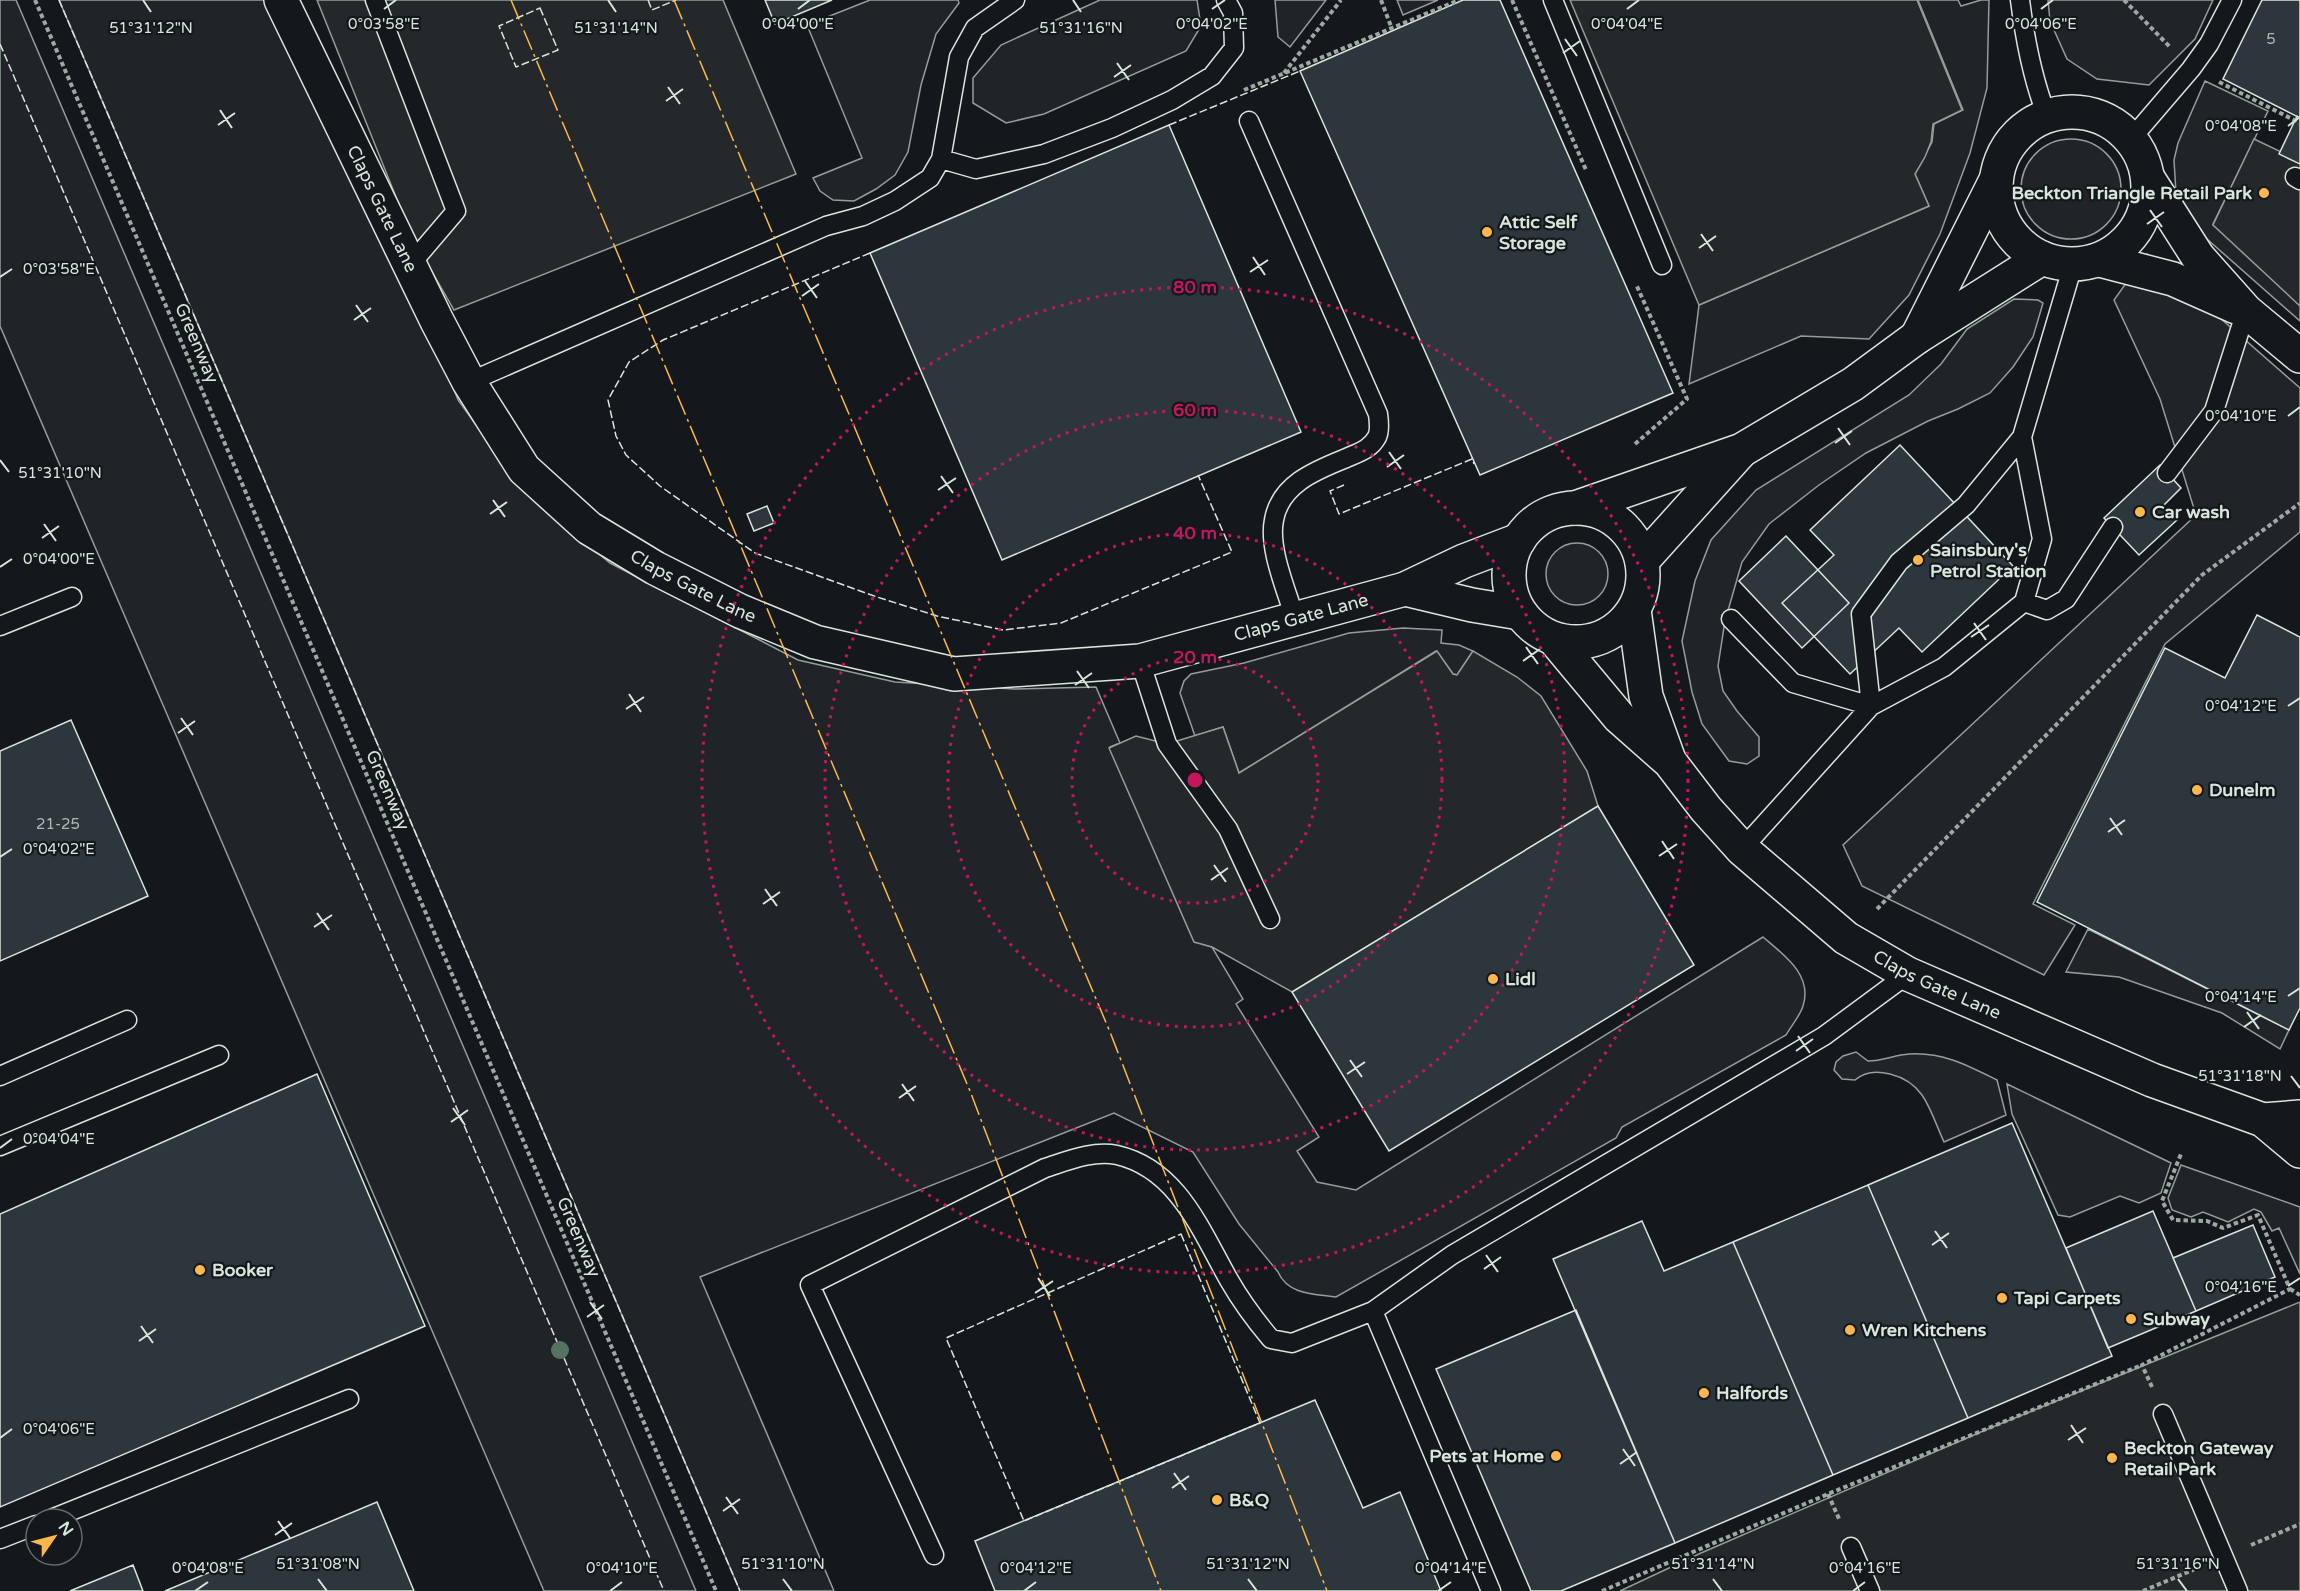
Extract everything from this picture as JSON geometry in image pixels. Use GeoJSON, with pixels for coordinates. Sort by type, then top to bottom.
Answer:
{"type":"FeatureCollection","features":[{"type":"Feature","properties":{"kind":"street","name":"Claps Gate Lane"},"geometry":{"type":"LineString","coordinates":[[281,0],[469,382],[524,469],[589,528],[655,568],[740,611],[815,642],[954,674],[1140,661],[1405,589],[1464,561],[1519,540]]}},
{"type":"Feature","properties":{"kind":"street"},"geometry":{"type":"LineString","coordinates":[[1917,337],[1996,180],[2001,159],[2012,141],[2028,126],[2047,116],[2077,111],[2107,120],[2131,139],[2143,158],[2149,180],[2198,256],[2246,311],[2300,356]]}},
{"type":"Feature","properties":{"kind":"street"},"geometry":{"type":"LineString","coordinates":[[1996,180],[1997,202],[2004,222],[2016,240],[2072,261],[2173,279],[2246,311]]}},
{"type":"Feature","properties":{"kind":"street"},"geometry":{"type":"LineString","coordinates":[[1575,508],[1742,450],[1853,384],[1917,337],[2072,261],[2123,246],[2140,224],[2147,203],[2149,180]]}},
{"type":"Feature","properties":{"kind":"street"},"geometry":{"type":"LineString","coordinates":[[1642,561],[1742,450]]}},
{"type":"Feature","properties":{"kind":"street","name":"Claps Gate Lane"},"geometry":{"type":"LineString","coordinates":[[1575,508],[1597,511],[1617,521],[1633,538],[1642,561],[1642,587],[1634,610],[1619,627],[1599,639],[1576,643],[1554,639],[1535,629],[1520,613],[1510,589],[1510,564],[1519,540],[1534,523],[1553,512],[1575,508]]}},
{"type":"Feature","properties":{"kind":"street","name":"Claps Gate Lane"},"geometry":{"type":"LineString","coordinates":[[1405,589],[1472,605],[1520,613]]}},
{"type":"Feature","properties":{"kind":"street"},"geometry":{"type":"LineString","coordinates":[[1634,610],[1646,696],[1670,762]]}},
{"type":"Feature","properties":{"kind":"street"},"geometry":{"type":"LineString","coordinates":[[1554,639],[1618,717],[1670,762]]}},
{"type":"Feature","properties":{"kind":"street","name":"Claps Gate Lane"},"geometry":{"type":"LineString","coordinates":[[1670,762],[1706,809],[1742,849],[1846,938],[1908,974],[2152,1080],[2263,1120],[2300,1151]]}},
{"type":"Feature","properties":{"kind":"street","name":"Claps Gate Lane"},"geometry":{"type":"LineString","coordinates":[[2263,1120],[2300,1117]]}},
{"type":"Feature","properties":{"kind":"lane"},"geometry":{"type":"LineString","coordinates":[[375,0],[456,211],[410,265]]}},
{"type":"Feature","properties":{"kind":"lane"},"geometry":{"type":"LineString","coordinates":[[469,382],[826,226],[863,216],[895,201],[930,178],[941,159],[959,57],[975,28],[1015,0]]}},
{"type":"Feature","properties":{"kind":"lane"},"geometry":{"type":"LineString","coordinates":[[941,159],[976,169],[1044,154],[1112,128],[1172,100],[1212,76],[1234,48],[1233,13],[1226,0]]}},
{"type":"Feature","properties":{"kind":"lane"},"geometry":{"type":"LineString","coordinates":[[1553,0],[1662,265]]}},
{"type":"Feature","properties":{"kind":"lane"},"geometry":{"type":"LineString","coordinates":[[2020,0],[2026,44],[2038,92],[2047,116]]}},
{"type":"Feature","properties":{"kind":"lane"},"geometry":{"type":"LineString","coordinates":[[2131,139],[2191,69],[2209,44],[2232,0]]}},
{"type":"Feature","properties":{"kind":"lane"},"geometry":{"type":"LineString","coordinates":[[1250,121],[1378,414],[1379,435],[1368,449],[1327,466],[1291,486],[1280,499],[1273,521],[1274,546],[1295,619]]}},
{"type":"Feature","properties":{"kind":"lane"},"geometry":{"type":"LineString","coordinates":[[1871,706],[1862,614],[1899,562],[1966,506],[2022,437],[2072,261]]}},
{"type":"Feature","properties":{"kind":"lane"},"geometry":{"type":"LineString","coordinates":[[2167,473],[2214,411],[2246,311]]}},
{"type":"Feature","properties":{"kind":"lane"},"geometry":{"type":"LineString","coordinates":[[1742,849],[1871,706],[1944,667],[2024,602],[2042,539],[2022,437]]}},
{"type":"Feature","properties":{"kind":"lane"},"geometry":{"type":"LineString","coordinates":[[2024,602],[2048,610],[2066,599],[2113,527]]}},
{"type":"Feature","properties":{"kind":"lane"},"geometry":{"type":"LineString","coordinates":[[0,626],[72,597]]}},
{"type":"Feature","properties":{"kind":"lane"},"geometry":{"type":"LineString","coordinates":[[1731,619],[1793,683],[1871,706]]}},
{"type":"Feature","properties":{"kind":"lane"},"geometry":{"type":"LineString","coordinates":[[1140,661],[1167,744],[1228,829],[1270,919]]}},
{"type":"Feature","properties":{"kind":"lane"},"geometry":{"type":"LineString","coordinates":[[934,1555],[810,1285],[1045,1168],[1086,1156],[1115,1155],[1142,1165],[1168,1181],[1187,1205],[1247,1310],[1271,1340],[1292,1343],[1373,1311],[1452,1255],[1824,1036],[1908,974]]}},
{"type":"Feature","properties":{"kind":"lane"},"geometry":{"type":"LineString","coordinates":[[0,1076],[127,1020]]}},
{"type":"Feature","properties":{"kind":"lane"},"geometry":{"type":"LineString","coordinates":[[0,1146],[219,1056]]}},
{"type":"Feature","properties":{"kind":"lane"},"geometry":{"type":"LineString","coordinates":[[1373,1311],[1491,1591]]}},
{"type":"Feature","properties":{"kind":"lane"},"geometry":{"type":"LineString","coordinates":[[81,1507],[349,1399]]}},
{"type":"Feature","properties":{"kind":"lane"},"geometry":{"type":"LineString","coordinates":[[2163,1414],[2238,1591]]}},
{"type":"Feature","properties":{"kind":"lane"},"geometry":{"type":"LineString","coordinates":[[0,1539],[24,1530]]}},
{"type":"Feature","properties":{"kind":"lane"},"geometry":{"type":"LineString","coordinates":[[1851,1547],[1870,1591]]}},
{"type":"Feature","properties":{"kind":"path","name":"Greenway"},"geometry":{"type":"LineString","coordinates":[[35,0],[716,1591]]}},
{"type":"Feature","properties":{"kind":"path"},"geometry":{"type":"LineString","coordinates":[[1284,73],[1341,0]]}},
{"type":"Feature","properties":{"kind":"path"},"geometry":{"type":"LineString","coordinates":[[1381,0],[1392,29]]}},
{"type":"Feature","properties":{"kind":"path"},"geometry":{"type":"LineString","coordinates":[[1240,92],[1459,0]]}},
{"type":"Feature","properties":{"kind":"path"},"geometry":{"type":"LineString","coordinates":[[1512,0],[1588,172]]}},
{"type":"Feature","properties":{"kind":"path"},"geometry":{"type":"LineString","coordinates":[[1635,280],[1687,399],[1635,444]]}},
{"type":"Feature","properties":{"kind":"path"},"geometry":{"type":"LineString","coordinates":[[1877,909],[2202,575],[2300,503]]}},
{"type":"Feature","properties":{"kind":"path"},"geometry":{"type":"LineString","coordinates":[[2181,1154],[2162,1201],[2173,1220],[2207,1221],[2223,1228],[2258,1215],[2290,1288],[2300,1295]]}},
{"type":"Feature","properties":{"kind":"path"},"geometry":{"type":"LineString","coordinates":[[1602,1591],[1828,1494],[2142,1365],[2290,1288]]}},
{"type":"Feature","properties":{"kind":"path"},"geometry":{"type":"LineString","coordinates":[[2142,1365],[2163,1414]]}},
{"type":"Feature","properties":{"kind":"shaded area"},"geometry":{"type":"Polygon","coordinates":[[[0,0],[16,0],[696,1591],[544,1591],[0,326],[0,0]]]}},
{"type":"Feature","properties":{"kind":"shaded area"},"geometry":{"type":"Polygon","coordinates":[[[59,0],[299,0],[458,400],[523,490],[610,563],[798,660],[895,682],[1015,689],[1096,687],[1120,743],[1110,747],[1194,941],[1212,947],[1243,999],[1236,1004],[1319,1137],[1297,1151],[1317,1182],[1356,1190],[1763,937],[1788,959],[1800,975],[1805,995],[1798,1017],[1786,1035],[1622,1127],[1616,1138],[1336,1297],[1303,1292],[1288,1285],[1239,1224],[1193,1152],[1114,1113],[700,1277],[834,1591],[740,1591],[59,0]]]}},
{"type":"Feature","properties":{"kind":"shaded area"},"geometry":{"type":"Polygon","coordinates":[[[317,0],[723,0],[796,174],[454,310],[412,237],[317,0]]]}},
{"type":"Feature","properties":{"kind":"shaded area"},"geometry":{"type":"Polygon","coordinates":[[[870,0],[958,0],[959,3],[936,34],[921,85],[908,152],[895,175],[854,201],[833,200],[820,191],[813,178],[862,158],[807,25],[870,0]]]}},
{"type":"Feature","properties":{"kind":"shaded area"},"geometry":{"type":"Polygon","coordinates":[[[1100,0],[1197,0],[1201,26],[1186,51],[1044,114],[1006,123],[973,103],[973,78],[1001,45],[1100,0]]]}},
{"type":"Feature","properties":{"kind":"shaded area"},"geometry":{"type":"Polygon","coordinates":[[[1275,0],[1326,0],[1290,47],[1278,37],[1275,0]]]}},
{"type":"Feature","properties":{"kind":"shaded area"},"geometry":{"type":"Polygon","coordinates":[[[1397,0],[1438,0],[1403,15],[1397,0]]]}},
{"type":"Feature","properties":{"kind":"shaded area"},"geometry":{"type":"Polygon","coordinates":[[[1570,0],[1917,0],[1962,110],[1933,124],[1931,142],[1915,174],[1929,206],[1699,305],[1570,0]]]}},
{"type":"Feature","properties":{"kind":"shaded area"},"geometry":{"type":"Polygon","coordinates":[[[1918,0],[1958,0],[1961,6],[1989,0],[1987,88],[1970,153],[1940,234],[1909,295],[1869,339],[1801,336],[1689,384],[1699,305],[1929,206],[1915,174],[1932,142],[1934,124],[1963,110],[1918,0]]]}},
{"type":"Feature","properties":{"kind":"shaded area"},"geometry":{"type":"Polygon","coordinates":[[[2048,0],[2213,0],[2195,39],[2149,85],[2097,79],[2067,59],[2050,21],[2048,0]]]}},
{"type":"Feature","properties":{"kind":"shaded area"},"geometry":{"type":"Polygon","coordinates":[[[2205,81],[2268,111],[2213,224],[2300,300],[2300,321],[2199,232],[2176,193],[2174,160],[2178,143],[2205,81]]]}},
{"type":"Feature","properties":{"kind":"shaded area"},"geometry":{"type":"Polygon","coordinates":[[[2071,139],[2099,147],[2113,161],[2121,189],[2113,217],[2099,231],[2071,239],[2043,231],[2029,217],[2021,189],[2029,161],[2043,147],[2071,139]]]}},
{"type":"Feature","properties":{"kind":"shaded area","name":"Beckton Triangle Retail Park"},"geometry":{"type":"Polygon","coordinates":[[[2254,139],[2300,161],[2300,306],[2213,225],[2254,139]]]}},
{"type":"Feature","properties":{"kind":"shaded area"},"geometry":{"type":"Polygon","coordinates":[[[2147,254],[2300,388],[2300,532],[2165,644],[2033,904],[2075,925],[2044,975],[1862,886],[1843,845],[2196,515],[2160,399],[2114,300],[2147,254]]]}},
{"type":"Feature","properties":{"kind":"shaded area"},"geometry":{"type":"Polygon","coordinates":[[[2014,299],[2038,300],[2043,303],[2033,337],[2013,367],[1990,393],[1928,421],[1866,453],[1819,485],[1769,524],[1742,562],[1725,621],[1718,666],[1723,691],[1759,737],[1759,756],[1747,764],[1729,761],[1702,724],[1692,692],[1682,641],[1695,581],[1711,540],[1756,490],[1909,395],[1941,364],[1967,329],[2014,299]]]}},
{"type":"Feature","properties":{"kind":"shaded area"},"geometry":{"type":"Polygon","coordinates":[[[1571,543],[1583,543],[1599,552],[1606,562],[1608,574],[1606,586],[1599,596],[1583,605],[1571,605],[1560,600],[1551,591],[1546,580],[1546,568],[1551,557],[1560,548],[1571,543]]]}},
{"type":"Feature","properties":{"kind":"shaded area"},"geometry":{"type":"Polygon","coordinates":[[[1403,628],[1442,630],[1441,643],[1459,645],[1473,651],[1457,675],[1453,674],[1436,651],[1239,773],[1223,727],[1195,736],[1180,693],[1184,681],[1191,674],[1244,663],[1349,633],[1403,628]]]}},
{"type":"Feature","properties":{"kind":"shaded area"},"geometry":{"type":"Polygon","coordinates":[[[1437,651],[1453,674],[1457,675],[1473,651],[1517,677],[1541,696],[1587,771],[1598,806],[1292,992],[1212,947],[1194,942],[1109,748],[1136,736],[1167,744],[1223,727],[1239,773],[1437,651]]]}},
{"type":"Feature","properties":{"kind":"shaded area"},"geometry":{"type":"Polygon","coordinates":[[[2088,929],[2289,1030],[2280,1049],[2222,1013],[2119,977],[2066,972],[2088,929]]]}},
{"type":"Feature","properties":{"kind":"shaded area"},"geometry":{"type":"Polygon","coordinates":[[[1856,1052],[1868,1061],[1921,1054],[1944,1057],[1965,1065],[1997,1080],[2006,1115],[1944,1142],[1922,1095],[1908,1082],[1880,1072],[1862,1075],[1855,1080],[1842,1079],[1834,1070],[1836,1062],[1843,1056],[1856,1052]]]}},
{"type":"Feature","properties":{"kind":"shaded area"},"geometry":{"type":"Polygon","coordinates":[[[2007,1084],[2171,1163],[2161,1193],[2139,1203],[2120,1196],[2070,1217],[2058,1215],[2012,1114],[2007,1084]]]}},
{"type":"Feature","properties":{"kind":"shaded area"},"geometry":{"type":"Polygon","coordinates":[[[2181,1165],[2300,1207],[2300,1274],[2279,1228],[2272,1231],[2261,1212],[2254,1209],[2228,1222],[2203,1212],[2191,1217],[2172,1210],[2168,1198],[2181,1165]]]}},
{"type":"Feature","properties":{"kind":"shaded area","name":"Beckton Gateway Retail Park"},"geometry":{"type":"Polygon","coordinates":[[[2300,1302],[2300,1591],[1620,1591],[1701,1553],[1990,1428],[2300,1302]]]}},
{"type":"Feature","properties":{"kind":"building"},"geometry":{"type":"Polygon","coordinates":[[[765,0],[832,0],[775,24],[765,0]]]}},
{"type":"Feature","properties":{"kind":"building","name":"Attic Self Storage"},"geometry":{"type":"Polygon","coordinates":[[[1463,0],[1500,0],[1673,393],[1480,475],[1300,71],[1463,0]]]}},
{"type":"Feature","properties":{"kind":"building"},"geometry":{"type":"Polygon","coordinates":[[[2262,0],[2300,0],[2300,118],[2223,79],[2262,0]]]}},
{"type":"Feature","properties":{"kind":"building"},"geometry":{"type":"Polygon","coordinates":[[[2297,116],[2300,118],[2300,164],[2279,154],[2297,116]]]}},
{"type":"Feature","properties":{"kind":"building"},"geometry":{"type":"Polygon","coordinates":[[[1169,125],[1301,432],[1002,560],[870,253],[1169,125]]]}},
{"type":"Feature","properties":{"kind":"building","name":"Sainsbury's Petrol Station"},"geometry":{"type":"Polygon","coordinates":[[[1900,445],[2013,566],[1922,652],[1899,628],[1850,674],[1782,603],[1834,555],[1810,530],[1900,445]]]}},
{"type":"Feature","properties":{"kind":"building","name":"Car wash"},"geometry":{"type":"Polygon","coordinates":[[[2160,465],[2181,488],[2163,506],[2177,520],[2139,555],[2104,518],[2160,465]]]}},
{"type":"Feature","properties":{"kind":"building"},"geometry":{"type":"Polygon","coordinates":[[[767,506],[774,523],[754,531],[747,514],[767,506]]]}},
{"type":"Feature","properties":{"kind":"building"},"geometry":{"type":"Polygon","coordinates":[[[1786,536],[1849,603],[1802,648],[1739,581],[1786,536]]]}},
{"type":"Feature","properties":{"kind":"building","name":"Dunelm"},"geometry":{"type":"Polygon","coordinates":[[[2257,615],[2300,637],[2300,1008],[2289,1030],[2037,902],[2165,648],[2225,678],[2257,615]]]}},
{"type":"Feature","properties":{"kind":"building"},"geometry":{"type":"Polygon","coordinates":[[[71,720],[148,896],[0,961],[0,751],[71,720]]]}},
{"type":"Feature","properties":{"kind":"building","name":"Lidl"},"geometry":{"type":"Polygon","coordinates":[[[1598,806],[1694,965],[1389,1151],[1292,992],[1598,806]]]}},
{"type":"Feature","properties":{"kind":"building","name":"Booker"},"geometry":{"type":"Polygon","coordinates":[[[317,1074],[425,1326],[0,1507],[0,1214],[317,1074]]]}},
{"type":"Feature","properties":{"kind":"building","name":"Tapi Carpets"},"geometry":{"type":"Polygon","coordinates":[[[2012,1123],[2112,1356],[1968,1418],[1868,1185],[2012,1123]]]}},
{"type":"Feature","properties":{"kind":"building","name":"Wren Kitchens"},"geometry":{"type":"Polygon","coordinates":[[[1868,1185],[1968,1418],[1833,1475],[1733,1242],[1868,1185]]]}},
{"type":"Feature","properties":{"kind":"building"},"geometry":{"type":"Polygon","coordinates":[[[2153,1211],[2196,1311],[2108,1348],[2066,1248],[2153,1211]]]}},
{"type":"Feature","properties":{"kind":"building","name":"Halfords"},"geometry":{"type":"Polygon","coordinates":[[[1642,1221],[1664,1271],[1733,1242],[1833,1475],[1675,1543],[1553,1259],[1642,1221]]]}},
{"type":"Feature","properties":{"kind":"building"},"geometry":{"type":"Polygon","coordinates":[[[2253,1225],[2275,1277],[2196,1311],[2173,1258],[2253,1225]]]}},
{"type":"Feature","properties":{"kind":"building","name":"Pets at Home"},"geometry":{"type":"Polygon","coordinates":[[[1576,1310],[1675,1543],[1561,1591],[1531,1591],[1436,1369],[1576,1310]]]}},
{"type":"Feature","properties":{"kind":"building","name":"B&Q"},"geometry":{"type":"Polygon","coordinates":[[[1315,1400],[1363,1508],[1400,1492],[1441,1591],[995,1591],[975,1541],[1315,1400]]]}},
{"type":"Feature","properties":{"kind":"building"},"geometry":{"type":"Polygon","coordinates":[[[377,1502],[414,1591],[165,1591],[377,1502]]]}},
{"type":"Feature","properties":{"kind":"building"},"geometry":{"type":"Polygon","coordinates":[[[133,1565],[143,1591],[70,1591],[133,1565]]]}},
{"type":"Feature","properties":{"kind":"fence"},"geometry":{"type":"LineString","coordinates":[[59,0],[740,1591]]}},
{"type":"Feature","properties":{"kind":"fence"},"geometry":{"type":"LineString","coordinates":[[648,0],[652,10],[676,0]]}},
{"type":"Feature","properties":{"kind":"fence"},"geometry":{"type":"LineString","coordinates":[[540,8],[558,50],[516,67],[499,26],[540,8]]}},
{"type":"Feature","properties":{"kind":"fence"},"geometry":{"type":"LineString","coordinates":[[0,44],[664,1591]]}},
{"type":"Feature","properties":{"kind":"fence"},"geometry":{"type":"LineString","coordinates":[[1169,125],[1300,71]]}},
{"type":"Feature","properties":{"kind":"fence"},"geometry":{"type":"LineString","coordinates":[[870,253],[663,340],[629,362],[608,400],[616,436],[626,455],[660,486],[755,553],[937,616],[1003,630],[1061,623],[1232,552],[1198,475]]}},
{"type":"Feature","properties":{"kind":"fence"},"geometry":{"type":"LineString","coordinates":[[1344,485],[1330,491],[1339,514],[1472,459],[1474,464]]}},
{"type":"Feature","properties":{"kind":"fence"},"geometry":{"type":"LineString","coordinates":[[1181,1234],[1260,1423],[1024,1521],[946,1338],[1181,1234]]}},
{"type":"Feature","properties":{"kind":"power"},"geometry":{"type":"LineString","coordinates":[[511,0],[970,1091],[1161,1591]]}},
{"type":"Feature","properties":{"kind":"power"},"geometry":{"type":"LineString","coordinates":[[674,0],[1110,1032],[1327,1591]]}},
{"type":"Feature","properties":{"kind":"place","name":"Beckton Triangle Retail Park"},"geometry":{"type":"Point","coordinates":[2264,193]}},
{"type":"Feature","properties":{"kind":"place","name":"Attic Self Storage"},"geometry":{"type":"Point","coordinates":[1487,232]}},
{"type":"Feature","properties":{"kind":"place","name":"Car wash"},"geometry":{"type":"Point","coordinates":[2140,512]}},
{"type":"Feature","properties":{"kind":"place","name":"Sainsbury's Petrol Station"},"geometry":{"type":"Point","coordinates":[1918,560]}},
{"type":"Feature","properties":{"kind":"place","name":"Dunelm"},"geometry":{"type":"Point","coordinates":[2197,790]}},
{"type":"Feature","properties":{"kind":"place","name":"Lidl"},"geometry":{"type":"Point","coordinates":[1493,979]}},
{"type":"Feature","properties":{"kind":"place","name":"Booker"},"geometry":{"type":"Point","coordinates":[200,1270]}},
{"type":"Feature","properties":{"kind":"place","name":"Tapi Carpets"},"geometry":{"type":"Point","coordinates":[2002,1298]}},
{"type":"Feature","properties":{"kind":"place","name":"Subway"},"geometry":{"type":"Point","coordinates":[2131,1319]}},
{"type":"Feature","properties":{"kind":"place","name":"Wren Kitchens"},"geometry":{"type":"Point","coordinates":[1850,1330]}},
{"type":"Feature","properties":{"kind":"place","name":"Halfords"},"geometry":{"type":"Point","coordinates":[1704,1393]}},
{"type":"Feature","properties":{"kind":"place","name":"Pets at Home"},"geometry":{"type":"Point","coordinates":[1556,1456]}},
{"type":"Feature","properties":{"kind":"place","name":"Beckton Gateway Retail Park"},"geometry":{"type":"Point","coordinates":[2112,1458]}},
{"type":"Feature","properties":{"kind":"place","name":"B&Q"},"geometry":{"type":"Point","coordinates":[1217,1500]}}]}
